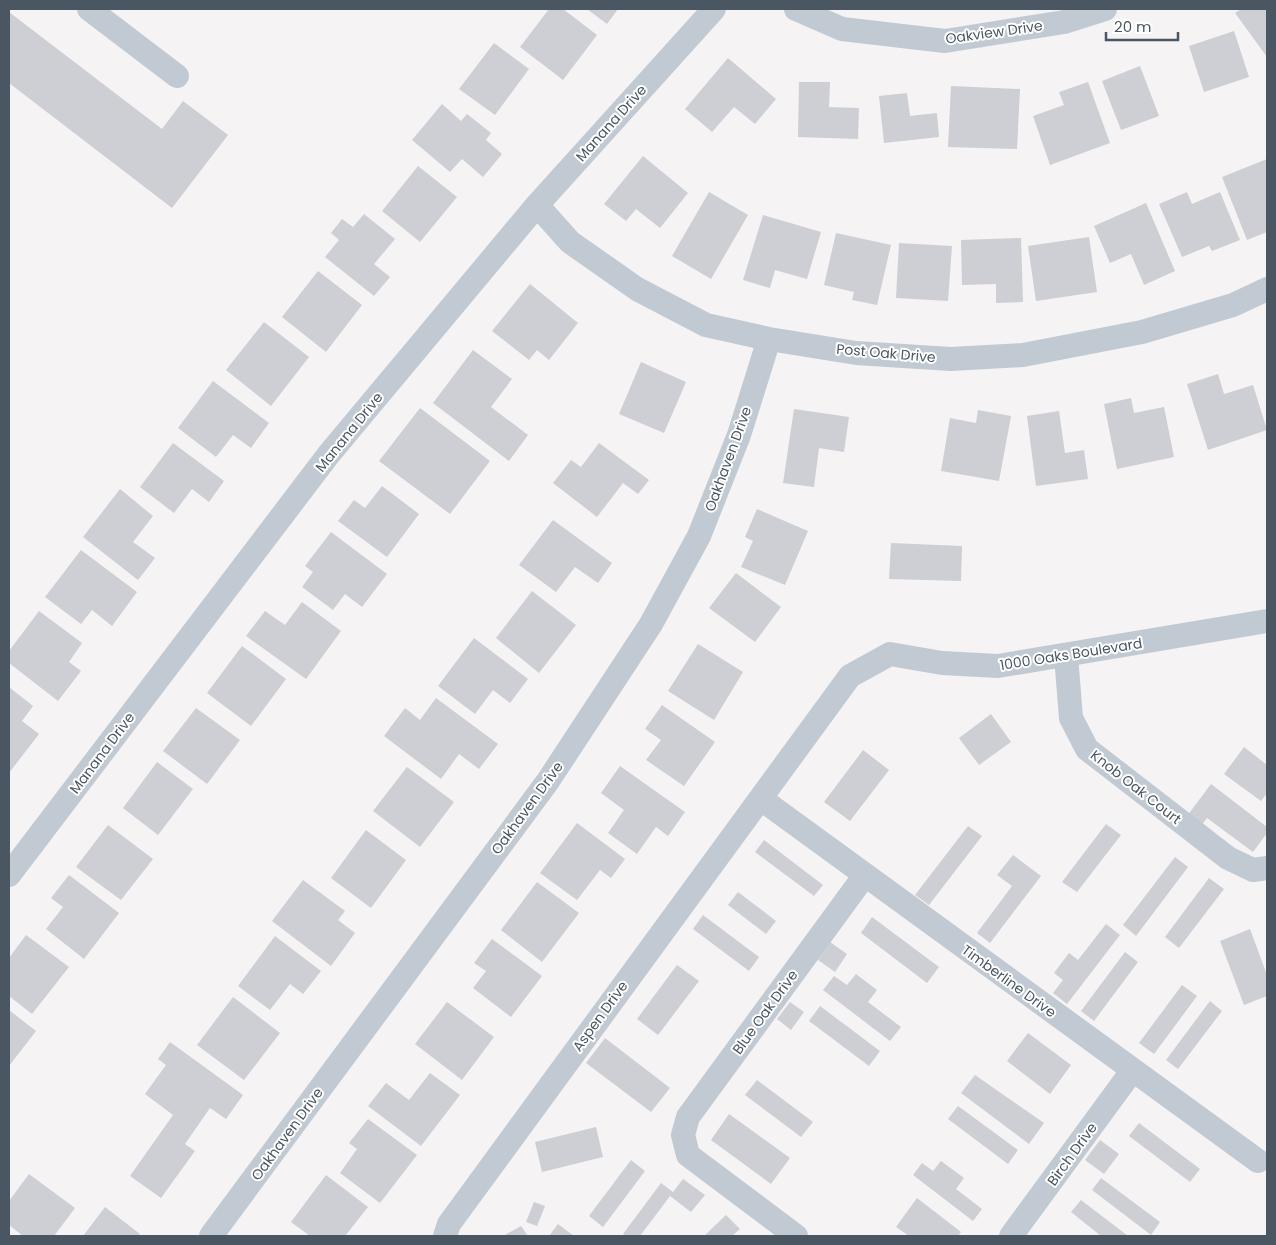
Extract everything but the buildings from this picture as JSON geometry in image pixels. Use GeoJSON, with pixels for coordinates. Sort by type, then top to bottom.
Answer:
{"type":"FeatureCollection","features":[{"type":"Feature","properties":{"kind":"street"},"geometry":{"type":"LineString","coordinates":[[89,9],[178,76]]}},
{"type":"Feature","properties":{"kind":"street","name":"Manana Drive"},"geometry":{"type":"LineString","coordinates":[[9,875],[329,454],[537,205],[714,9]]}},
{"type":"Feature","properties":{"kind":"street","name":"Oakview Drive"},"geometry":{"type":"LineString","coordinates":[[796,9],[842,29],[944,41],[1064,22],[1105,9]]}},
{"type":"Feature","properties":{"kind":"street","name":"Post Oak Drive"},"geometry":{"type":"LineString","coordinates":[[537,205],[570,242],[637,288],[706,325],[769,339],[856,353],[951,359],[1023,355],[1142,332],[1234,305],[1267,289]]}},
{"type":"Feature","properties":{"kind":"street","name":"Oakhaven Drive"},"geometry":{"type":"LineString","coordinates":[[211,1236],[548,781],[652,624],[699,536],[739,435],[769,339]]}},
{"type":"Feature","properties":{"kind":"street","name":"1000 Oaks Boulevard"},"geometry":{"type":"LineString","coordinates":[[761,799],[850,676],[890,654],[942,663],[998,666],[1267,621]]}},
{"type":"Feature","properties":{"kind":"street","name":"Knob Oak Court"},"geometry":{"type":"LineString","coordinates":[[1066,656],[1071,718],[1087,749],[1228,858],[1253,870],[1267,868]]}},
{"type":"Feature","properties":{"kind":"street","name":"Timberline Drive"},"geometry":{"type":"LineString","coordinates":[[761,799],[1258,1161]]}},
{"type":"Feature","properties":{"kind":"street","name":"Aspen Drive"},"geometry":{"type":"LineString","coordinates":[[445,1236],[449,1224],[460,1208],[660,933],[761,799]]}},
{"type":"Feature","properties":{"kind":"street","name":"Blue Oak Drive"},"geometry":{"type":"LineString","coordinates":[[796,1236],[688,1156],[683,1135],[688,1117],[865,875]]}},
{"type":"Feature","properties":{"kind":"street","name":"Birch Drive"},"geometry":{"type":"LineString","coordinates":[[1011,1236],[1132,1071]]}}]}
